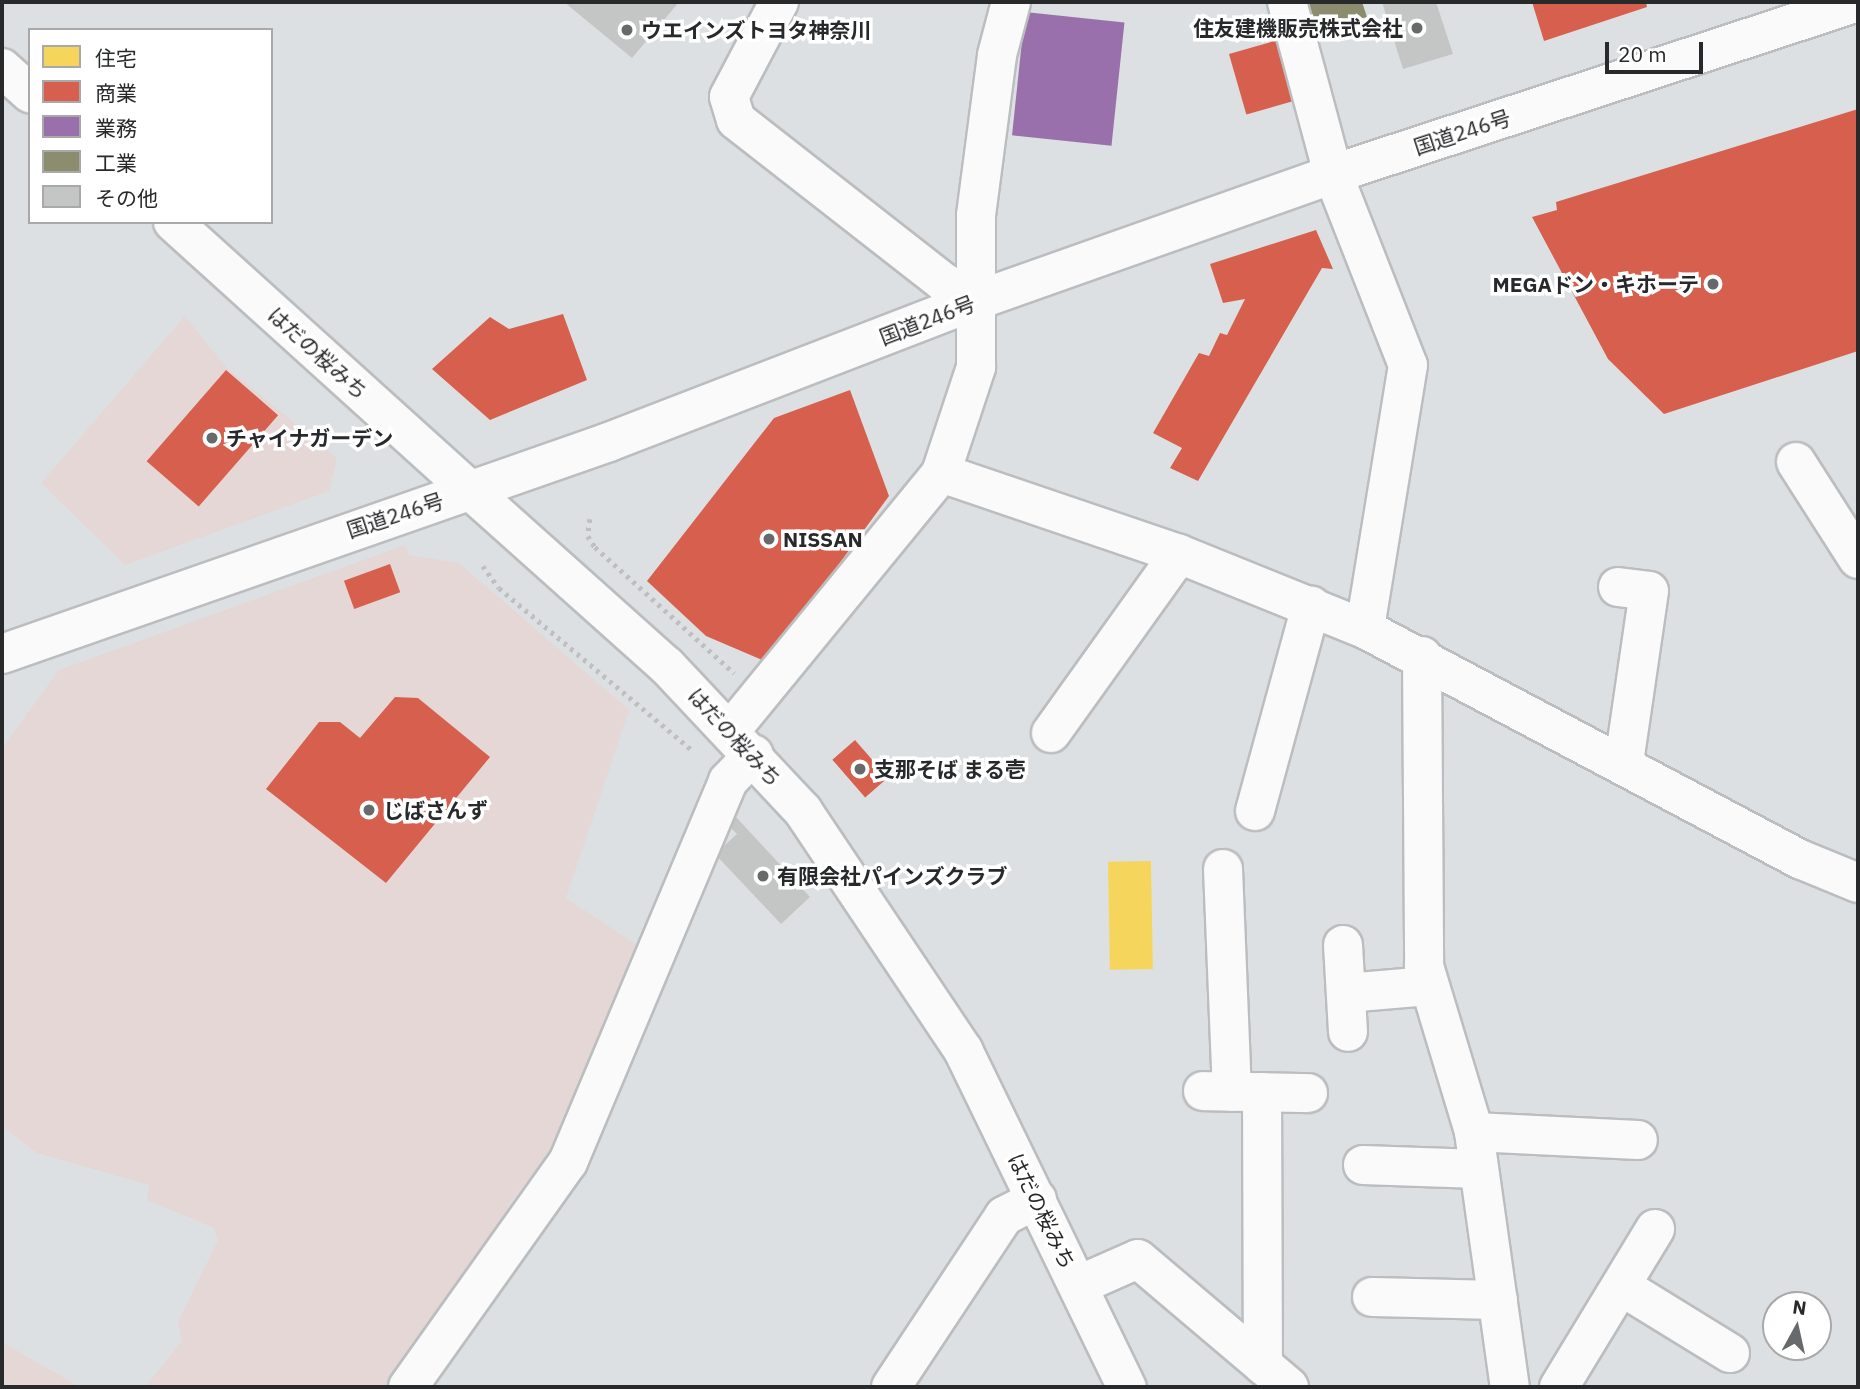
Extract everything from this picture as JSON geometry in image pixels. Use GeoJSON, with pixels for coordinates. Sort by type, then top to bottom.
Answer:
{"type":"FeatureCollection","features":[{"type":"Feature","properties":{"kind":"main road"},"geometry":{"type":"LineString","coordinates":[[779,2],[729,97],[736,120],[945,283],[967,304]]}},
{"type":"Feature","properties":{"kind":"main road"},"geometry":{"type":"LineString","coordinates":[[408,1387],[568,1161],[743,742],[941,473],[976,367],[967,304],[997,55],[1011,2]]}},
{"type":"Feature","properties":{"kind":"main road"},"geometry":{"type":"LineString","coordinates":[[1287,2],[1333,174],[1408,365],[1365,629]]}},
{"type":"Feature","properties":{"kind":"main road","name":"国道246号"},"geometry":{"type":"LineString","coordinates":[[2,654],[471,491],[967,304],[1333,174],[1858,2]]}},
{"type":"Feature","properties":{"kind":"main road"},"geometry":{"type":"LineString","coordinates":[[2,68],[28,91]]}},
{"type":"Feature","properties":{"kind":"main road","name":"はだの桜みち"},"geometry":{"type":"LineString","coordinates":[[175,224],[471,491],[743,742],[803,811],[962,1050],[1127,1387]]}},
{"type":"Feature","properties":{"kind":"main road"},"geometry":{"type":"LineString","coordinates":[[1796,462],[1858,559]]}},
{"type":"Feature","properties":{"kind":"main road"},"geometry":{"type":"LineString","coordinates":[[941,473],[1180,554],[1365,629],[1624,762],[1802,860],[1858,883]]}},
{"type":"Feature","properties":{"kind":"main road"},"geometry":{"type":"LineString","coordinates":[[1051,733],[1110,682],[1180,554]]}},
{"type":"Feature","properties":{"kind":"main road"},"geometry":{"type":"LineString","coordinates":[[1624,762],[1644,584]]}},
{"type":"Feature","properties":{"kind":"main road"},"geometry":{"type":"LineString","coordinates":[[1249,789],[1311,606]]}},
{"type":"Feature","properties":{"kind":"main road"},"geometry":{"type":"LineString","coordinates":[[1422,656],[1429,986],[1474,1132],[1510,1387]]}},
{"type":"Feature","properties":{"kind":"main road"},"geometry":{"type":"LineString","coordinates":[[1223,869],[1232,1092],[1276,1376]]}},
{"type":"Feature","properties":{"kind":"main road"},"geometry":{"type":"LineString","coordinates":[[1343,945],[1348,1032]]}},
{"type":"Feature","properties":{"kind":"main road"},"geometry":{"type":"LineString","coordinates":[[1346,993],[1429,986]]}},
{"type":"Feature","properties":{"kind":"main road"},"geometry":{"type":"LineString","coordinates":[[1232,1092],[1308,1093]]}},
{"type":"Feature","properties":{"kind":"main road"},"geometry":{"type":"LineString","coordinates":[[1474,1132],[1638,1140]]}},
{"type":"Feature","properties":{"kind":"main road"},"geometry":{"type":"LineString","coordinates":[[1363,1165],[1479,1169]]}},
{"type":"Feature","properties":{"kind":"main road"},"geometry":{"type":"LineString","coordinates":[[891,1387],[1004,1216],[1037,1199]]}},
{"type":"Feature","properties":{"kind":"main road"},"geometry":{"type":"LineString","coordinates":[[1559,1387],[1656,1229]]}},
{"type":"Feature","properties":{"kind":"main road"},"geometry":{"type":"LineString","coordinates":[[1079,1285],[1138,1259],[1276,1376]]}},
{"type":"Feature","properties":{"kind":"main road"},"geometry":{"type":"LineString","coordinates":[[1621,1286],[1730,1353]]}},
{"type":"Feature","properties":{"kind":"main road"},"geometry":{"type":"LineString","coordinates":[[1372,1297],[1498,1300]]}},
{"type":"Feature","properties":{"kind":"path","name":"はだの桜みち"},"geometry":{"type":"LineString","coordinates":[[590,519],[588,536],[595,547],[738,676]]}},
{"type":"Feature","properties":{"kind":"path","name":"はだの桜みち"},"geometry":{"type":"LineString","coordinates":[[483,566],[499,588],[705,761]]}},
{"type":"Feature","properties":{"kind":"shaded area"},"geometry":{"type":"Polygon","coordinates":[[[185,316],[225,366],[337,458],[329,491],[125,565],[41,483],[185,316]]]}},
{"type":"Feature","properties":{"kind":"shaded area"},"geometry":{"type":"Polygon","coordinates":[[[405,545],[409,555],[459,563],[629,710],[566,898],[643,949],[576,1118],[508,1205],[506,1228],[386,1387],[145,1387],[182,1341],[178,1322],[218,1240],[214,1228],[147,1200],[149,1185],[37,1153],[2,1126],[2,748],[59,670],[405,545]]]}},
{"type":"Feature","properties":{"kind":"shaded area"},"geometry":{"type":"Polygon","coordinates":[[[2,1342],[80,1387],[2,1387],[2,1342]]]}},
{"type":"Feature","properties":{"kind":"building: 住宅"},"geometry":{"type":"Polygon","coordinates":[[[1151,861],[1153,969],[1110,970],[1108,862],[1151,861]]]}},
{"type":"Feature","properties":{"kind":"building: 商業"},"geometry":{"type":"Polygon","coordinates":[[[1532,2],[1646,2],[1647,7],[1544,41],[1532,2]]]}},
{"type":"Feature","properties":{"kind":"building: 商業"},"geometry":{"type":"Polygon","coordinates":[[[1278,40],[1295,101],[1246,115],[1229,54],[1278,40]]]}},
{"type":"Feature","properties":{"kind":"building: 商業","name":"MEGAドン・キホーテ"},"geometry":{"type":"Polygon","coordinates":[[[1858,109],[1858,351],[1664,414],[1608,359],[1532,217],[1557,210],[1556,202],[1858,109]]]}},
{"type":"Feature","properties":{"kind":"building: 商業"},"geometry":{"type":"Polygon","coordinates":[[[1316,230],[1333,269],[1322,268],[1198,481],[1170,468],[1182,448],[1153,433],[1199,353],[1209,356],[1220,333],[1227,335],[1245,299],[1223,303],[1210,264],[1316,230]]]}},
{"type":"Feature","properties":{"kind":"building: 商業"},"geometry":{"type":"Polygon","coordinates":[[[563,314],[587,380],[490,420],[432,369],[490,317],[509,329],[563,314]]]}},
{"type":"Feature","properties":{"kind":"building: 商業","name":"チャイナガーデン"},"geometry":{"type":"Polygon","coordinates":[[[226,370],[278,415],[199,507],[147,461],[226,370]]]}},
{"type":"Feature","properties":{"kind":"building: 商業","name":"NISSAN"},"geometry":{"type":"Polygon","coordinates":[[[850,390],[889,496],[767,662],[706,636],[647,581],[774,418],[850,390]]]}},
{"type":"Feature","properties":{"kind":"building: 商業"},"geometry":{"type":"Polygon","coordinates":[[[390,564],[400,592],[354,609],[344,581],[390,564]]]}},
{"type":"Feature","properties":{"kind":"building: 商業","name":"じばさんず"},"geometry":{"type":"Polygon","coordinates":[[[395,697],[418,698],[490,757],[386,883],[266,789],[319,722],[340,722],[360,738],[395,697]]]}},
{"type":"Feature","properties":{"kind":"building: 商業","name":"支那そば まる壱"},"geometry":{"type":"Polygon","coordinates":[[[855,740],[888,778],[865,797],[832,760],[855,740]]]}},
{"type":"Feature","properties":{"kind":"building: 業務"},"geometry":{"type":"Polygon","coordinates":[[[1025,12],[1124,22],[1111,146],[1012,135],[1025,12]]]}},
{"type":"Feature","properties":{"kind":"building: 工業"},"geometry":{"type":"Polygon","coordinates":[[[1303,2],[1362,2],[1367,17],[1312,32],[1303,2]]]}},
{"type":"Feature","properties":{"kind":"building: その他","name":"ウエインズトヨタ神奈川"},"geometry":{"type":"Polygon","coordinates":[[[564,2],[679,2],[632,58],[564,2]]]}},
{"type":"Feature","properties":{"kind":"building: その他","name":"住友建機販売株式会社"},"geometry":{"type":"Polygon","coordinates":[[[1382,2],[1436,2],[1453,54],[1403,69],[1382,2]]]}},
{"type":"Feature","properties":{"kind":"building: その他","name":"有限会社パインズクラブ"},"geometry":{"type":"Polygon","coordinates":[[[736,817],[810,897],[781,924],[715,854],[737,834],[727,824],[736,817]]]}},
{"type":"Feature","properties":{"kind":"place","name":"住友建機販売株式会社"},"geometry":{"type":"Point","coordinates":[1417,28]}},
{"type":"Feature","properties":{"kind":"place","name":"ウエインズトヨタ神奈川"},"geometry":{"type":"Point","coordinates":[627,30]}},
{"type":"Feature","properties":{"kind":"place","name":"MEGAドン・キホーテ"},"geometry":{"type":"Point","coordinates":[1713,284]}},
{"type":"Feature","properties":{"kind":"place","name":"チャイナガーデン"},"geometry":{"type":"Point","coordinates":[212,438]}},
{"type":"Feature","properties":{"kind":"place","name":"NISSAN"},"geometry":{"type":"Point","coordinates":[769,539]}},
{"type":"Feature","properties":{"kind":"place","name":"支那そば まる壱"},"geometry":{"type":"Point","coordinates":[860,769]}},
{"type":"Feature","properties":{"kind":"place","name":"じばさんず"},"geometry":{"type":"Point","coordinates":[369,810]}},
{"type":"Feature","properties":{"kind":"place","name":"有限会社パインズクラブ"},"geometry":{"type":"Point","coordinates":[763,876]}}]}
